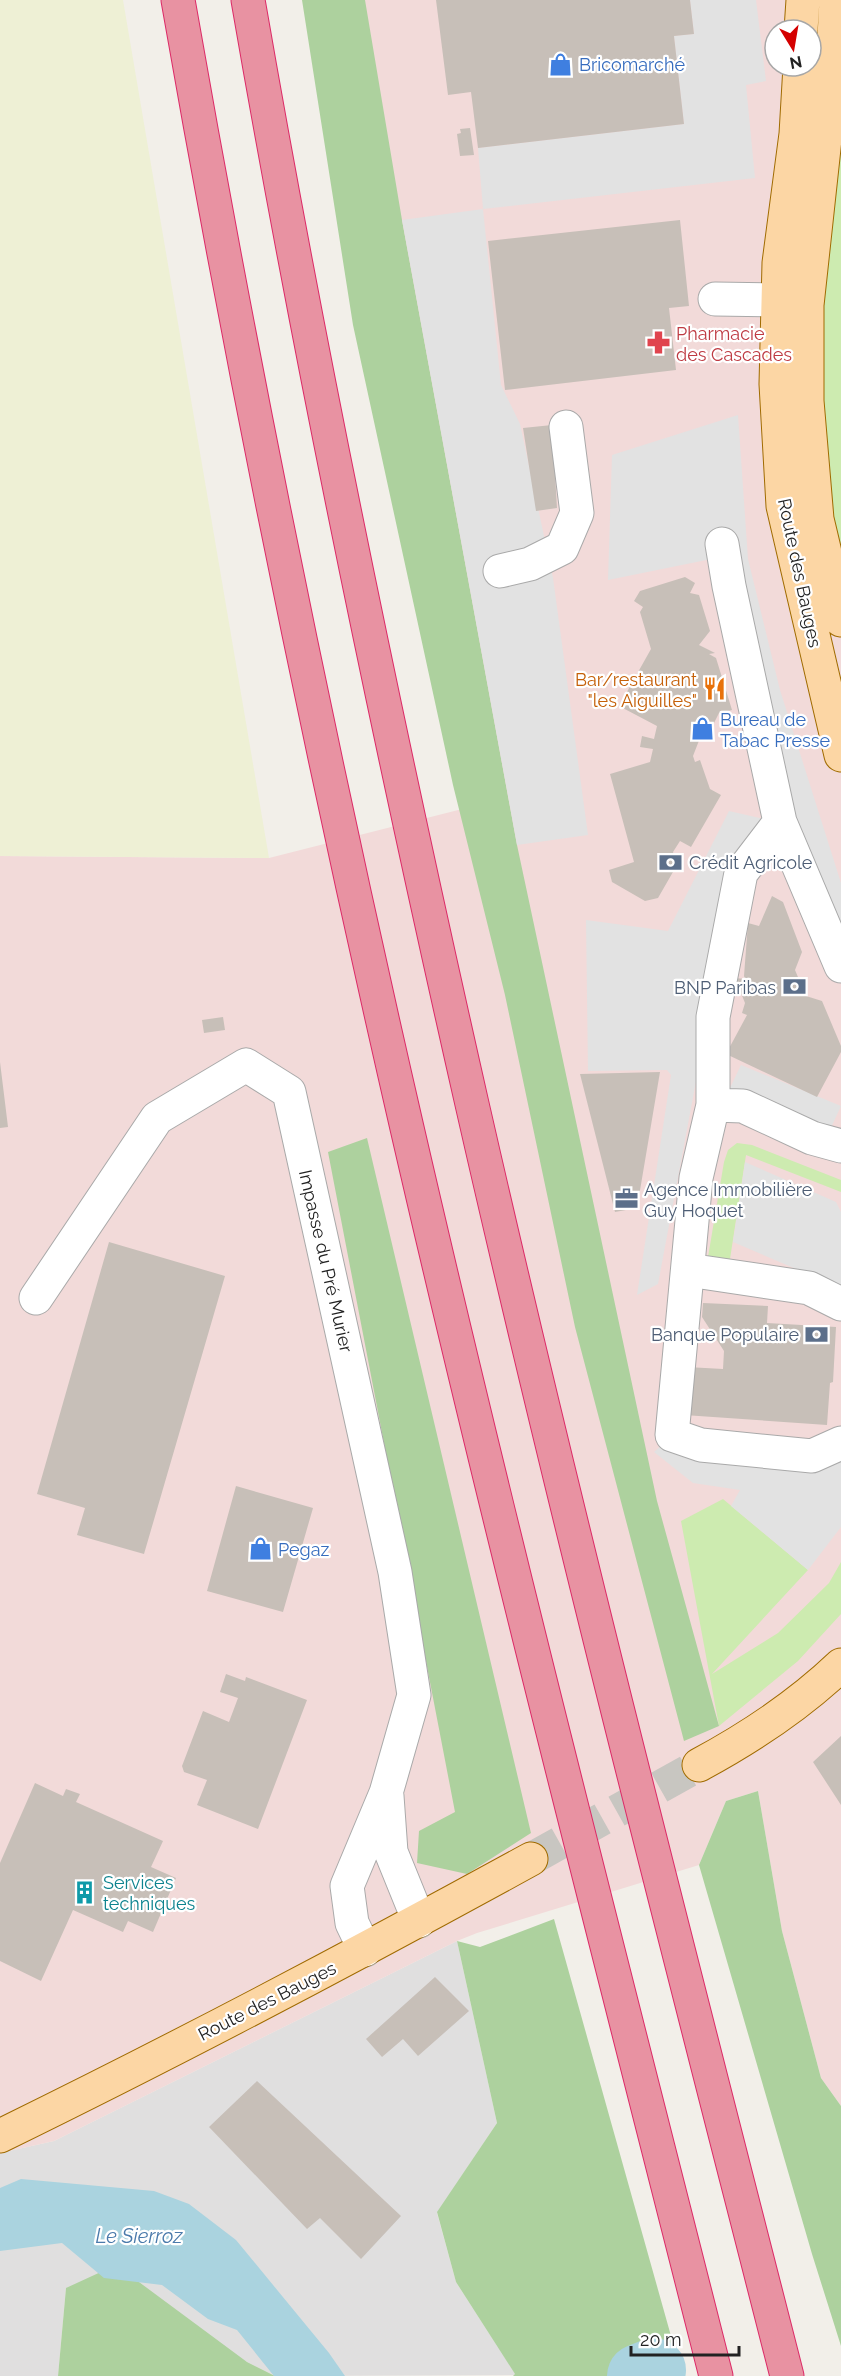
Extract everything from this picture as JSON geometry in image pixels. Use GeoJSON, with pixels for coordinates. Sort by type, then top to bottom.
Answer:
{"type":"FeatureCollection","features":[{"type":"Feature","properties":{"kind":"highway"},"geometry":{"type":"LineString","coordinates":[[178,0],[212,194],[293,608],[407,1128],[548,1712],[716,2376]]}},
{"type":"Feature","properties":{"kind":"highway"},"geometry":{"type":"LineString","coordinates":[[248,0],[282,198],[363,601],[472,1103],[614,1690],[787,2376]]}},
{"type":"Feature","properties":{"kind":"main road"},"geometry":{"type":"LineString","coordinates":[[802,18],[803,0]]}},
{"type":"Feature","properties":{"kind":"main road","name":"Route des Bauges"},"geometry":{"type":"LineString","coordinates":[[836,0],[832,74],[807,305],[807,401],[817,519],[841,620]]}},
{"type":"Feature","properties":{"kind":"main road","name":"Route des Bauges"},"geometry":{"type":"LineString","coordinates":[[799,78],[796,134],[779,262],[776,384],[783,506],[841,755]]}},
{"type":"Feature","properties":{"kind":"main road"},"geometry":{"type":"LineString","coordinates":[[699,1765],[746,1740],[782,1715],[817,1688],[841,1665]]}},
{"type":"Feature","properties":{"kind":"main road","name":"Route des Bauges"},"geometry":{"type":"LineString","coordinates":[[0,2136],[114,2080],[365,1950],[531,1859]]}},
{"type":"Feature","properties":{"kind":"street"},"geometry":{"type":"LineString","coordinates":[[715,299],[778,300]]}},
{"type":"Feature","properties":{"kind":"street"},"geometry":{"type":"LineString","coordinates":[[500,571],[530,564],[562,548],[577,513],[566,427]]}},
{"type":"Feature","properties":{"kind":"street"},"geometry":{"type":"LineString","coordinates":[[722,544],[780,822],[841,966]]}},
{"type":"Feature","properties":{"kind":"street"},"geometry":{"type":"LineString","coordinates":[[780,822],[741,873],[713,1017],[713,1105],[696,1178],[672,1436],[701,1444],[812,1456],[841,1443]]}},
{"type":"Feature","properties":{"kind":"street","name":"Impasse du Pré Murier"},"geometry":{"type":"LineString","coordinates":[[36,1298],[157,1118],[246,1065],[289,1092],[395,1572],[414,1695],[386,1793],[347,1886],[352,1923],[365,1950]]}},
{"type":"Feature","properties":{"kind":"street"},"geometry":{"type":"LineString","coordinates":[[713,1105],[742,1106],[812,1138],[841,1146]]}},
{"type":"Feature","properties":{"kind":"street"},"geometry":{"type":"LineString","coordinates":[[688,1269],[809,1288],[841,1304]]}},
{"type":"Feature","properties":{"kind":"street","name":"Impasse du Pré Murier"},"geometry":{"type":"LineString","coordinates":[[386,1793],[392,1852],[418,1921]]}},
{"type":"Feature","properties":{"kind":"shaded area"},"geometry":{"type":"Polygon","coordinates":[[[328,0],[841,0],[841,2106],[821,2078],[782,1931],[758,1791],[726,1801],[699,1865],[457,1941],[54,2141],[0,2153],[0,856],[269,858],[474,806],[328,0]]]}},
{"type":"Feature","properties":{"kind":"shaded area"},"geometry":{"type":"Polygon","coordinates":[[[690,0],[756,0],[763,57],[763,78],[766,78],[766,81],[746,85],[755,178],[483,209],[478,148],[684,124],[674,36],[694,34],[690,0]]]}},
{"type":"Feature","properties":{"kind":"shaded area"},"geometry":{"type":"Polygon","coordinates":[[[483,209],[501,385],[520,424],[553,578],[588,835],[517,845],[402,220],[483,209]]]}},
{"type":"Feature","properties":{"kind":"shaded area"},"geometry":{"type":"Polygon","coordinates":[[[738,415],[748,559],[780,690],[841,883],[841,949],[792,832],[731,555],[608,580],[612,455],[738,415]]]}},
{"type":"Feature","properties":{"kind":"shaded area"},"geometry":{"type":"Polygon","coordinates":[[[729,811],[764,819],[697,1076],[658,1284],[637,1295],[671,1075],[667,1070],[588,1071],[586,920],[668,931],[729,811]]]}},
{"type":"Feature","properties":{"kind":"shaded area"},"geometry":{"type":"Polygon","coordinates":[[[741,1065],[841,1106],[829,1132],[729,1090],[741,1065]]]}},
{"type":"Feature","properties":{"kind":"shaded area"},"geometry":{"type":"Polygon","coordinates":[[[745,1162],[836,1202],[841,1212],[841,1307],[796,1269],[733,1242],[745,1162]]]}},
{"type":"Feature","properties":{"kind":"shaded area"},"geometry":{"type":"Polygon","coordinates":[[[681,1428],[814,1448],[841,1436],[841,1527],[808,1570],[731,1506],[740,1490],[693,1483],[654,1452],[681,1428]]]}},
{"type":"Feature","properties":{"kind":"shaded area"},"geometry":{"type":"Polygon","coordinates":[[[457,1941],[497,2123],[437,2213],[456,2282],[516,2375],[275,2376],[247,2362],[66,2288],[58,2376],[0,2376],[0,2153],[54,2141],[457,1941]]]}},
{"type":"Feature","properties":{"kind":"green space"},"geometry":{"type":"Polygon","coordinates":[[[0,0],[123,0],[269,858],[0,856],[0,0]]]}},
{"type":"Feature","properties":{"kind":"green space"},"geometry":{"type":"Polygon","coordinates":[[[302,0],[365,0],[402,220],[517,845],[657,1501],[719,1726],[684,1741],[575,1327],[505,995],[453,785],[353,325],[302,0]]]}},
{"type":"Feature","properties":{"kind":"green space"},"geometry":{"type":"Polygon","coordinates":[[[841,111],[841,583],[827,528],[814,313],[841,111]]]}},
{"type":"Feature","properties":{"kind":"green space"},"geometry":{"type":"Polygon","coordinates":[[[367,1138],[531,1833],[467,1874],[417,1863],[419,1831],[455,1812],[328,1152],[367,1138]]]}},
{"type":"Feature","properties":{"kind":"green space"},"geometry":{"type":"Polygon","coordinates":[[[737,1143],[752,1145],[841,1180],[841,1192],[746,1155],[730,1259],[708,1257],[724,1162],[728,1150],[737,1143]]]}},
{"type":"Feature","properties":{"kind":"green space"},"geometry":{"type":"Polygon","coordinates":[[[723,1499],[808,1570],[712,1674],[778,1633],[829,1583],[841,1562],[841,1614],[798,1661],[719,1726],[681,1521],[723,1499]]]}},
{"type":"Feature","properties":{"kind":"green space"},"geometry":{"type":"Polygon","coordinates":[[[758,1791],[782,1931],[821,2078],[841,2106],[841,2346],[699,1865],[726,1801],[758,1791]]]}},
{"type":"Feature","properties":{"kind":"green space"},"geometry":{"type":"Polygon","coordinates":[[[554,1919],[681,2376],[513,2376],[515,2374],[456,2282],[437,2212],[497,2123],[457,1941],[480,1947],[554,1919]]]}},
{"type":"Feature","properties":{"kind":"green space"},"geometry":{"type":"Polygon","coordinates":[[[116,2265],[247,2362],[275,2376],[58,2376],[66,2288],[116,2265]]]}},
{"type":"Feature","properties":{"kind":"water","name":"Le Sierroz"},"geometry":{"type":"Polygon","coordinates":[[[21,2179],[154,2191],[189,2204],[236,2240],[329,2353],[345,2376],[274,2376],[237,2330],[208,2319],[162,2285],[104,2278],[62,2243],[0,2251],[0,2188],[21,2179]]]}},
{"type":"Feature","properties":{"kind":"building","name":"Bricomarché"},"geometry":{"type":"Polygon","coordinates":[[[436,0],[690,0],[694,34],[674,36],[684,124],[478,148],[471,92],[448,95],[436,0]]]}},
{"type":"Feature","properties":{"kind":"building"},"geometry":{"type":"Polygon","coordinates":[[[470,128],[474,155],[460,156],[457,134],[461,133],[460,129],[470,128]]]}},
{"type":"Feature","properties":{"kind":"building"},"geometry":{"type":"Polygon","coordinates":[[[680,220],[689,306],[669,308],[676,370],[505,390],[488,241],[680,220]]]}},
{"type":"Feature","properties":{"kind":"building"},"geometry":{"type":"Polygon","coordinates":[[[552,425],[557,508],[536,511],[523,428],[552,425]]]}},
{"type":"Feature","properties":{"kind":"building"},"geometry":{"type":"Polygon","coordinates":[[[685,577],[695,583],[690,593],[699,595],[710,631],[699,645],[715,653],[709,654],[716,658],[732,710],[719,713],[705,741],[700,738],[693,756],[695,762],[700,760],[710,789],[721,795],[691,847],[680,841],[673,852],[677,865],[658,898],[645,901],[612,882],[609,870],[634,862],[610,774],[650,762],[653,749],[640,747],[642,736],[654,739],[657,726],[619,706],[651,649],[640,612],[643,607],[634,601],[640,591],[685,577]]]}},
{"type":"Feature","properties":{"kind":"building"},"geometry":{"type":"Polygon","coordinates":[[[772,896],[783,902],[802,952],[795,970],[806,996],[822,1001],[841,1046],[841,1052],[817,1097],[726,1054],[747,1015],[742,1013],[745,1003],[735,978],[745,979],[748,923],[759,926],[772,896]]]}},
{"type":"Feature","properties":{"kind":"building"},"geometry":{"type":"Polygon","coordinates":[[[223,1017],[225,1030],[204,1033],[202,1020],[223,1017]]]}},
{"type":"Feature","properties":{"kind":"building"},"geometry":{"type":"Polygon","coordinates":[[[0,1062],[8,1127],[0,1128],[0,1062]]]}},
{"type":"Feature","properties":{"kind":"building"},"geometry":{"type":"Polygon","coordinates":[[[660,1072],[637,1208],[615,1212],[580,1074],[660,1072]]]}},
{"type":"Feature","properties":{"kind":"building"},"geometry":{"type":"Polygon","coordinates":[[[109,1242],[225,1276],[144,1554],[77,1535],[85,1508],[37,1494],[109,1242]]]}},
{"type":"Feature","properties":{"kind":"building"},"geometry":{"type":"Polygon","coordinates":[[[703,1303],[768,1306],[767,1323],[836,1327],[833,1382],[830,1383],[827,1425],[684,1415],[687,1367],[723,1369],[724,1351],[702,1317],[703,1303]]]}},
{"type":"Feature","properties":{"kind":"building","name":"Pegaz"},"geometry":{"type":"Polygon","coordinates":[[[236,1486],[313,1508],[283,1612],[207,1591],[236,1486]]]}},
{"type":"Feature","properties":{"kind":"building"},"geometry":{"type":"Polygon","coordinates":[[[226,1674],[245,1681],[246,1677],[307,1700],[258,1829],[197,1805],[207,1780],[184,1772],[182,1766],[203,1711],[229,1722],[238,1698],[220,1692],[226,1674]]]}},
{"type":"Feature","properties":{"kind":"building"},"geometry":{"type":"Polygon","coordinates":[[[841,1736],[841,1805],[813,1762],[841,1736]]]}},
{"type":"Feature","properties":{"kind":"building","name":"Services techniques"},"geometry":{"type":"Polygon","coordinates":[[[35,1783],[63,1796],[66,1789],[80,1794],[76,1802],[163,1841],[151,1867],[176,1878],[153,1932],[128,1921],[123,1932],[73,1910],[41,1981],[0,1961],[0,1863],[35,1783]]]}},
{"type":"Feature","properties":{"kind":"building"},"geometry":{"type":"Polygon","coordinates":[[[435,1977],[469,2011],[418,2056],[403,2039],[382,2057],[366,2039],[435,1977]]]}},
{"type":"Feature","properties":{"kind":"building"},"geometry":{"type":"Polygon","coordinates":[[[257,2081],[401,2216],[361,2259],[320,2218],[307,2229],[209,2127],[257,2081]]]}},
{"type":"Feature","properties":{"kind":"waterway","name":"Le Sierroz"},"geometry":{"type":"LineString","coordinates":[[639,2376],[654,2370]]}},
{"type":"Feature","properties":{"kind":"tunnel"},"geometry":{"type":"LineString","coordinates":[[531,1859],[699,1765]]}},
{"type":"Feature","properties":{"kind":"place","name":"Bricomarché"},"geometry":{"type":"Point","coordinates":[561,64]}},
{"type":"Feature","properties":{"kind":"place","name":"Pharmacie des Cascades"},"geometry":{"type":"Point","coordinates":[658,343]}},
{"type":"Feature","properties":{"kind":"place","name":"Bar/restaurant \"les Aiguilles\""},"geometry":{"type":"Point","coordinates":[715,689]}},
{"type":"Feature","properties":{"kind":"place","name":"Bureau de Tabac Presse"},"geometry":{"type":"Point","coordinates":[702,729]}},
{"type":"Feature","properties":{"kind":"place","name":"Crédit Agricole"},"geometry":{"type":"Point","coordinates":[671,862]}},
{"type":"Feature","properties":{"kind":"place","name":"BNP Paribas"},"geometry":{"type":"Point","coordinates":[794,987]}},
{"type":"Feature","properties":{"kind":"place","name":"Agence Immobilière Guy Hoquet"},"geometry":{"type":"Point","coordinates":[626,1199]}},
{"type":"Feature","properties":{"kind":"place","name":"Banque Populaire"},"geometry":{"type":"Point","coordinates":[817,1334]}},
{"type":"Feature","properties":{"kind":"place","name":"Pegaz"},"geometry":{"type":"Point","coordinates":[260,1549]}},
{"type":"Feature","properties":{"kind":"place","name":"Services techniques"},"geometry":{"type":"Point","coordinates":[85,1892]}}]}
